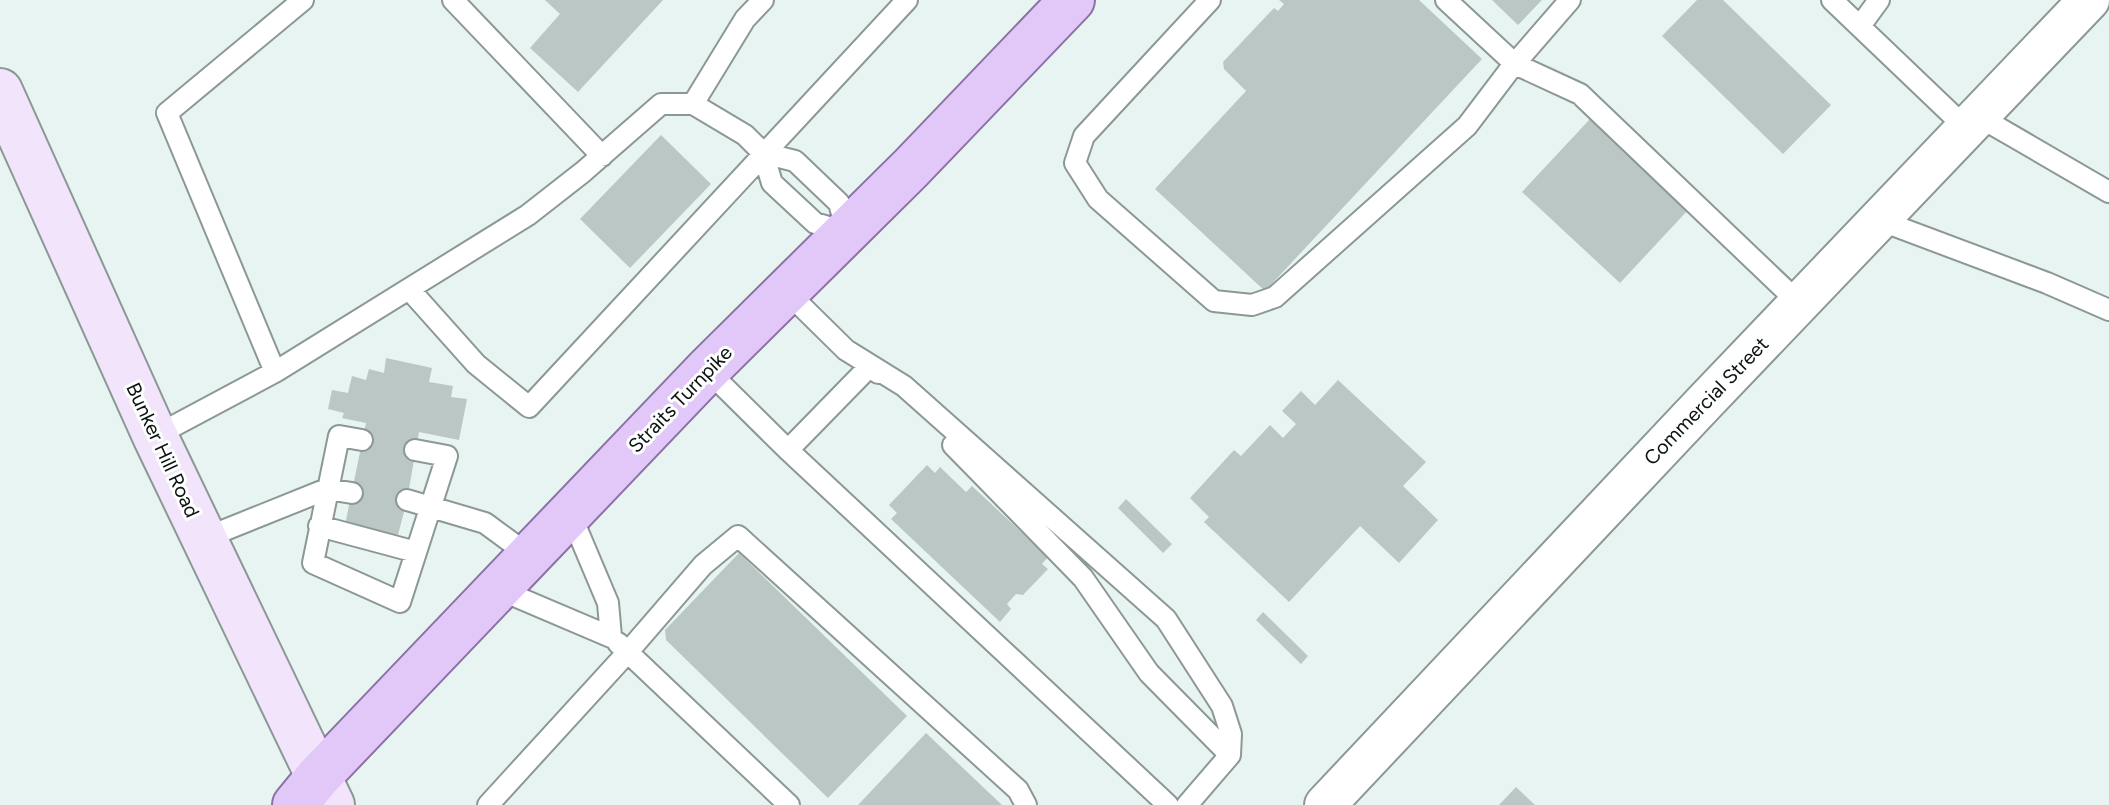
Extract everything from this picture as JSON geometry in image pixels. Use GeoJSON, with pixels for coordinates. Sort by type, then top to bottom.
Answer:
{"type":"FeatureCollection","features":[{"type":"Feature","properties":{"kind":"main road","name":"Straits Turnpike"},"geometry":{"type":"LineString","coordinates":[[315,796],[498,589],[570,513],[707,370],[911,168],[1072,0]]}},
{"type":"Feature","properties":{"kind":"main road","name":"Bunker Hill Road"},"geometry":{"type":"LineString","coordinates":[[0,91],[155,436],[205,538],[315,796]]}},
{"type":"Feature","properties":{"kind":"street","name":"Commercial Street"},"geometry":{"type":"LineString","coordinates":[[1325,805],[2089,0]]}},
{"type":"Feature","properties":{"kind":"lane"},"geometry":{"type":"LineString","coordinates":[[275,372],[167,113],[303,0]]}},
{"type":"Feature","properties":{"kind":"lane"},"geometry":{"type":"LineString","coordinates":[[453,0],[602,156]]}},
{"type":"Feature","properties":{"kind":"lane"},"geometry":{"type":"LineString","coordinates":[[693,104],[745,19],[763,0]]}},
{"type":"Feature","properties":{"kind":"lane"},"geometry":{"type":"LineString","coordinates":[[409,289],[476,364],[529,407],[907,0]]}},
{"type":"Feature","properties":{"kind":"lane"},"geometry":{"type":"LineString","coordinates":[[1210,0],[1084,136],[1075,163],[1098,199],[1214,301],[1252,305],[1275,297],[1467,126],[1570,0]]}},
{"type":"Feature","properties":{"kind":"lane"},"geometry":{"type":"LineString","coordinates":[[1446,0],[1515,64],[1580,94],[1799,303]]}},
{"type":"Feature","properties":{"kind":"lane"},"geometry":{"type":"LineString","coordinates":[[1832,0],[1972,122],[2107,187]]}},
{"type":"Feature","properties":{"kind":"lane"},"geometry":{"type":"LineString","coordinates":[[1860,26],[1879,0]]}},
{"type":"Feature","properties":{"kind":"lane"},"geometry":{"type":"LineString","coordinates":[[155,436],[275,372],[528,215],[661,104],[693,104],[745,135],[763,153],[772,183],[815,223],[847,232]]}},
{"type":"Feature","properties":{"kind":"lane"},"geometry":{"type":"LineString","coordinates":[[763,153],[795,161],[806,171],[839,203],[847,232]]}},
{"type":"Feature","properties":{"kind":"lane"},"geometry":{"type":"LineString","coordinates":[[1879,220],[2047,283],[2109,310]]}},
{"type":"Feature","properties":{"kind":"lane"},"geometry":{"type":"LineString","coordinates":[[786,291],[846,350],[904,386],[1166,619],[1222,706],[1231,734],[1230,755],[1187,805]]}},
{"type":"Feature","properties":{"kind":"lane"},"geometry":{"type":"LineString","coordinates":[[788,450],[870,366]]}},
{"type":"Feature","properties":{"kind":"lane"},"geometry":{"type":"LineString","coordinates":[[870,366],[916,407],[1083,578],[1149,673],[1230,755]]}},
{"type":"Feature","properties":{"kind":"lane"},"geometry":{"type":"LineString","coordinates":[[707,370],[788,450],[1168,805]]}},
{"type":"Feature","properties":{"kind":"lane"},"geometry":{"type":"LineString","coordinates":[[362,440],[339,436],[313,563],[400,602],[447,456],[415,450]]}},
{"type":"Feature","properties":{"kind":"lane"},"geometry":{"type":"LineString","coordinates":[[205,538],[327,489],[352,493]]}},
{"type":"Feature","properties":{"kind":"lane"},"geometry":{"type":"LineString","coordinates":[[407,500],[485,523],[530,556]]}},
{"type":"Feature","properties":{"kind":"lane"},"geometry":{"type":"LineString","coordinates":[[570,513],[608,603],[611,637]]}},
{"type":"Feature","properties":{"kind":"lane"},"geometry":{"type":"LineString","coordinates":[[319,526],[416,552]]}},
{"type":"Feature","properties":{"kind":"lane"},"geometry":{"type":"LineString","coordinates":[[488,805],[703,565],[738,536],[1018,790],[1026,805]]}},
{"type":"Feature","properties":{"kind":"lane"},"geometry":{"type":"LineString","coordinates":[[498,589],[611,637],[789,805]]}},
{"type":"Feature","properties":{"kind":"building"},"geometry":{"type":"Polygon","coordinates":[[[545,0],[663,0],[578,92],[530,48],[560,14],[545,0]]]}},
{"type":"Feature","properties":{"kind":"building"},"geometry":{"type":"Polygon","coordinates":[[[1279,0],[1419,0],[1482,59],[1265,291],[1155,189],[1246,91],[1224,69],[1223,62],[1274,8],[1278,11],[1284,4],[1279,0]]]}},
{"type":"Feature","properties":{"kind":"building"},"geometry":{"type":"Polygon","coordinates":[[[1492,0],[1542,0],[1518,25],[1492,0]]]}},
{"type":"Feature","properties":{"kind":"building"},"geometry":{"type":"Polygon","coordinates":[[[1697,0],[1723,0],[1831,105],[1783,154],[1662,36],[1697,0]]]}},
{"type":"Feature","properties":{"kind":"building"},"geometry":{"type":"Polygon","coordinates":[[[1590,119],[1688,210],[1620,283],[1522,192],[1590,119]]]}},
{"type":"Feature","properties":{"kind":"building"},"geometry":{"type":"Polygon","coordinates":[[[661,135],[711,184],[630,268],[580,219],[661,135]]]}},
{"type":"Feature","properties":{"kind":"building"},"geometry":{"type":"Polygon","coordinates":[[[386,358],[432,368],[429,382],[453,386],[451,397],[467,399],[459,440],[419,432],[398,535],[345,525],[366,423],[342,418],[344,413],[328,409],[332,390],[348,393],[352,376],[366,380],[369,369],[384,373],[386,358]]]}},
{"type":"Feature","properties":{"kind":"building"},"geometry":{"type":"Polygon","coordinates":[[[1338,380],[1426,462],[1403,486],[1438,520],[1399,563],[1360,526],[1289,602],[1204,522],[1209,517],[1190,498],[1234,450],[1241,456],[1270,425],[1283,438],[1296,424],[1282,411],[1301,391],[1315,405],[1338,380]]]}},
{"type":"Feature","properties":{"kind":"building"},"geometry":{"type":"Polygon","coordinates":[[[927,465],[935,473],[940,467],[966,492],[972,486],[1048,557],[1042,564],[1048,569],[1023,595],[1016,594],[1007,604],[1011,609],[1000,622],[891,519],[897,513],[889,505],[927,465]]]}},
{"type":"Feature","properties":{"kind":"building"},"geometry":{"type":"Polygon","coordinates":[[[1126,499],[1172,544],[1163,553],[1118,508],[1126,499]]]}},
{"type":"Feature","properties":{"kind":"building"},"geometry":{"type":"Polygon","coordinates":[[[739,553],[907,716],[828,798],[666,640],[665,630],[739,553]]]}},
{"type":"Feature","properties":{"kind":"building"},"geometry":{"type":"Polygon","coordinates":[[[1263,612],[1308,656],[1301,664],[1256,620],[1263,612]]]}},
{"type":"Feature","properties":{"kind":"building"},"geometry":{"type":"Polygon","coordinates":[[[926,733],[1002,805],[858,805],[926,733]]]}},
{"type":"Feature","properties":{"kind":"building"},"geometry":{"type":"Polygon","coordinates":[[[1516,787],[1535,805],[1499,805],[1516,787]]]}}]}
